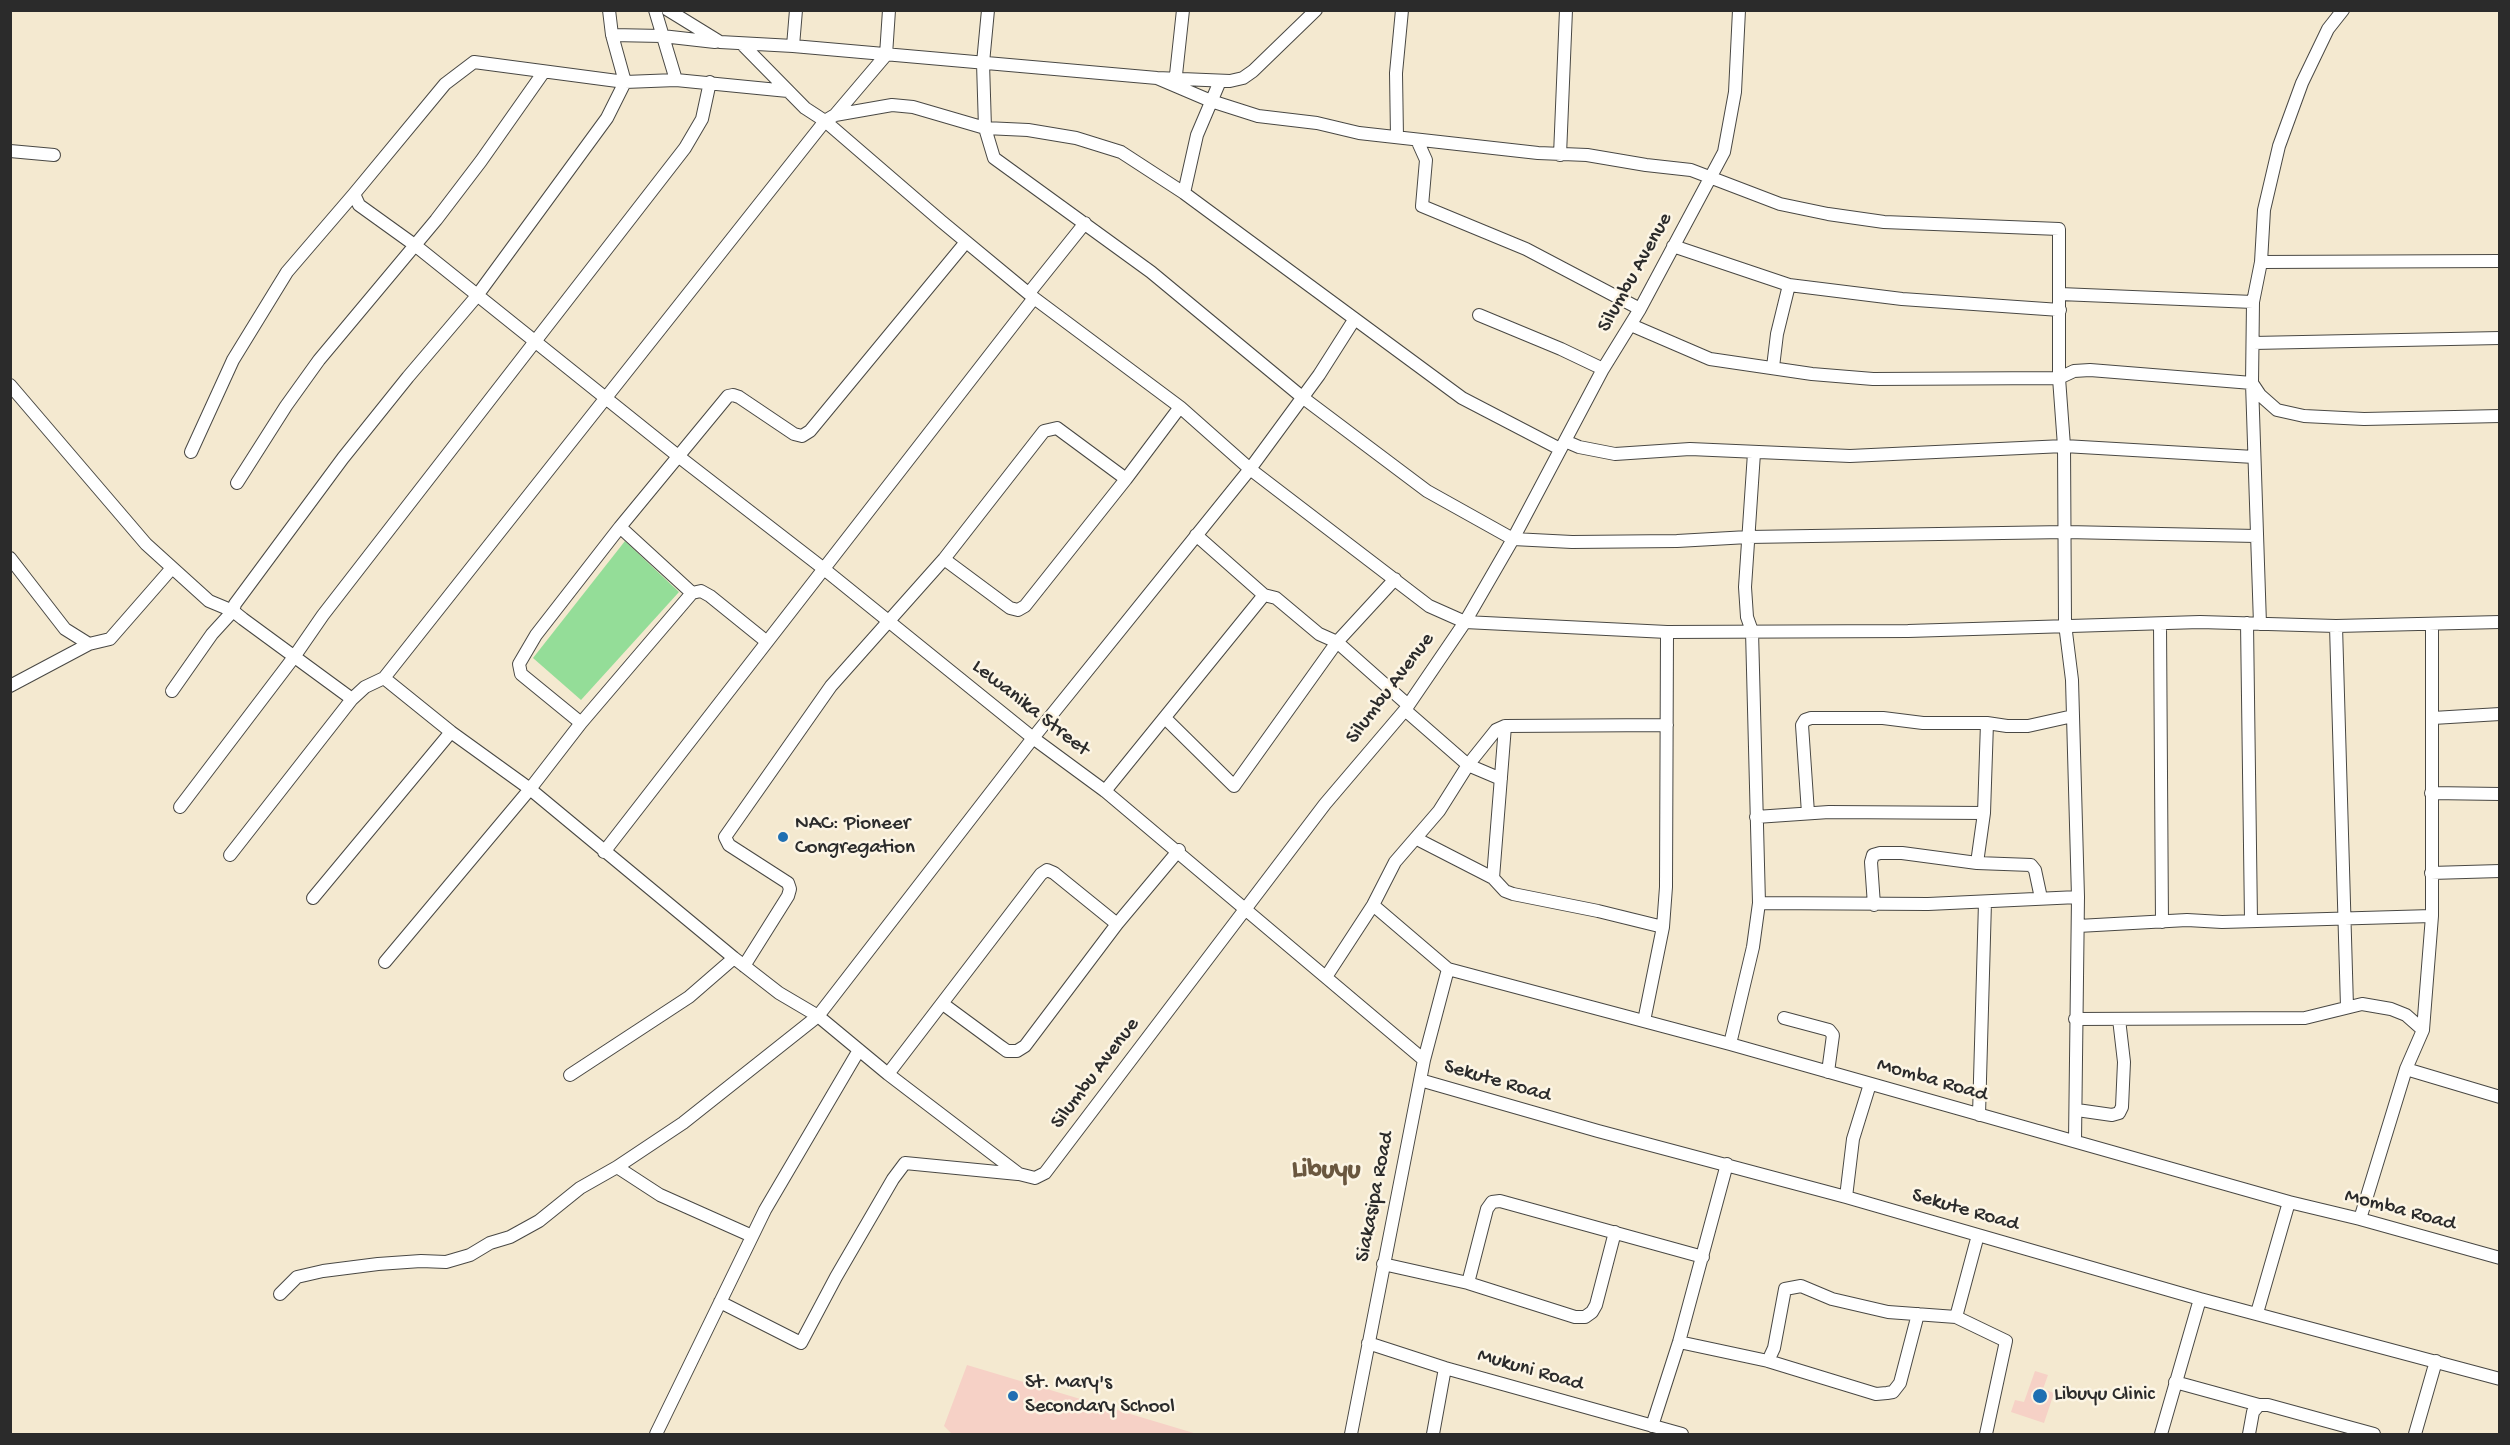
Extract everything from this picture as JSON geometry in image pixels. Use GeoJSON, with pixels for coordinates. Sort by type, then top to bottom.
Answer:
{"type":"FeatureCollection","features":[{"type":"Feature","properties":{"kind":"street"},"geometry":{"type":"LineString","coordinates":[[172,691],[212,634],[233,611],[235,604],[324,482],[476,297],[607,118],[625,82],[612,34],[609,10]]}},
{"type":"Feature","properties":{"kind":"street"},"geometry":{"type":"LineString","coordinates":[[655,10],[676,80]]}},
{"type":"Feature","properties":{"kind":"street"},"geometry":{"type":"LineString","coordinates":[[668,10],[720,42]]}},
{"type":"Feature","properties":{"kind":"street"},"geometry":{"type":"LineString","coordinates":[[793,46],[796,10]]}},
{"type":"Feature","properties":{"kind":"street"},"geometry":{"type":"LineString","coordinates":[[230,855],[352,699],[365,687],[384,678],[605,397],[830,118],[886,55],[889,10]]}},
{"type":"Feature","properties":{"kind":"street"},"geometry":{"type":"LineString","coordinates":[[988,10],[983,63],[985,128],[994,158],[1085,223],[1195,307],[1302,398],[1427,491],[1513,539],[1596,542],[2066,532],[2256,536]]}},
{"type":"Feature","properties":{"kind":"street"},"geometry":{"type":"LineString","coordinates":[[1175,81],[1183,10]]}},
{"type":"Feature","properties":{"kind":"street"},"geometry":{"type":"LineString","coordinates":[[612,34],[793,46],[1175,81],[1220,81],[1243,78],[1253,71],[1316,10]]}},
{"type":"Feature","properties":{"kind":"street"},"geometry":{"type":"LineString","coordinates":[[1397,137],[1396,73],[1402,10]]}},
{"type":"Feature","properties":{"kind":"street"},"geometry":{"type":"LineString","coordinates":[[1560,154],[1566,10]]}},
{"type":"Feature","properties":{"kind":"street","name":"Silumbu Avenue"},"geometry":{"type":"LineString","coordinates":[[1019,1174],[1035,1178],[1045,1173],[1325,804],[1407,708],[1465,622],[1513,539],[1603,369],[1640,309],[1725,152],[1735,92],[1739,10]]}},
{"type":"Feature","properties":{"kind":"street"},"geometry":{"type":"LineString","coordinates":[[2251,920],[2253,624],[2256,536],[2252,383],[2253,302],[2261,262],[2264,210],[2279,146],[2302,83],[2328,29],[2343,10]]}},
{"type":"Feature","properties":{"kind":"street"},"geometry":{"type":"LineString","coordinates":[[742,44],[805,108],[830,118],[966,242],[1031,295],[1180,407],[1250,469],[1430,606],[1465,622],[1667,632],[1908,630],[2065,624],[2336,626],[2499,622]]}},
{"type":"Feature","properties":{"kind":"street"},"geometry":{"type":"LineString","coordinates":[[191,452],[233,360],[287,272],[445,84],[474,62],[543,73],[625,82],[676,80],[788,91]]}},
{"type":"Feature","properties":{"kind":"street"},"geometry":{"type":"LineString","coordinates":[[237,483],[318,360],[416,246],[481,161],[543,73]]}},
{"type":"Feature","properties":{"kind":"street"},"geometry":{"type":"LineString","coordinates":[[1175,81],[1211,101],[1258,116],[1296,120],[1359,133],[1587,155],[1691,170],[1780,204],[1828,214],[1884,222],[2059,229],[2059,378],[2064,446],[2066,532],[2065,624],[2072,680],[2078,897],[2075,1141]]}},
{"type":"Feature","properties":{"kind":"street"},"geometry":{"type":"LineString","coordinates":[[1184,193],[1197,135],[1220,81]]}},
{"type":"Feature","properties":{"kind":"street"},"geometry":{"type":"LineString","coordinates":[[180,807],[294,657],[323,615],[536,343],[696,132],[702,119],[710,82]]}},
{"type":"Feature","properties":{"kind":"street"},"geometry":{"type":"LineString","coordinates":[[830,118],[872,107],[902,106],[940,113],[985,128],[1028,130],[1098,144],[1121,152],[1184,193],[1462,398],[1562,445],[1615,454],[1690,448],[1850,456],[2064,446],[2254,457]]}},
{"type":"Feature","properties":{"kind":"street"},"geometry":{"type":"LineString","coordinates":[[1417,140],[1426,160],[1422,206],[1536,254],[1640,309]]}},
{"type":"Feature","properties":{"kind":"street"},"geometry":{"type":"LineString","coordinates":[[10,151],[54,155]]}},
{"type":"Feature","properties":{"kind":"street","name":"Lewanika Street"},"geometry":{"type":"LineString","coordinates":[[354,194],[359,205],[416,246],[476,297],[824,569],[1033,738],[1179,850],[1424,1060]]}},
{"type":"Feature","properties":{"kind":"street"},"geometry":{"type":"LineString","coordinates":[[604,852],[824,569],[1085,223]]}},
{"type":"Feature","properties":{"kind":"street"},"geometry":{"type":"LineString","coordinates":[[581,723],[521,674],[519,664],[536,635],[620,527],[728,396],[733,394],[794,434],[801,436],[810,431],[966,242]]}},
{"type":"Feature","properties":{"kind":"street"},"geometry":{"type":"LineString","coordinates":[[1673,246],[1789,285],[1902,299],[2060,310]]}},
{"type":"Feature","properties":{"kind":"street"},"geometry":{"type":"LineString","coordinates":[[2261,262],[2499,261]]}},
{"type":"Feature","properties":{"kind":"street"},"geometry":{"type":"LineString","coordinates":[[1773,367],[1777,334],[1789,285]]}},
{"type":"Feature","properties":{"kind":"street"},"geometry":{"type":"LineString","coordinates":[[2060,294],[2253,302]]}},
{"type":"Feature","properties":{"kind":"street"},"geometry":{"type":"LineString","coordinates":[[1479,315],[1562,349],[1603,369]]}},
{"type":"Feature","properties":{"kind":"street"},"geometry":{"type":"LineString","coordinates":[[280,1294],[297,1277],[323,1271],[421,1261],[446,1262],[470,1255],[490,1243],[510,1237],[539,1221],[580,1188],[617,1167],[683,1123],[818,1016],[1033,738],[1250,469],[1302,398],[1354,320]]}},
{"type":"Feature","properties":{"kind":"street"},"geometry":{"type":"LineString","coordinates":[[1631,325],[1710,359],[1873,379],[2059,378],[2074,371],[2090,370],[2252,383]]}},
{"type":"Feature","properties":{"kind":"street"},"geometry":{"type":"LineString","coordinates":[[2253,343],[2499,338]]}},
{"type":"Feature","properties":{"kind":"street"},"geometry":{"type":"LineString","coordinates":[[2252,383],[2260,395],[2277,410],[2304,416],[2364,419],[2499,416]]}},
{"type":"Feature","properties":{"kind":"street"},"geometry":{"type":"LineString","coordinates":[[10,385],[146,544],[172,568],[209,601],[233,611],[352,699]]}},
{"type":"Feature","properties":{"kind":"street"},"geometry":{"type":"LineString","coordinates":[[944,559],[1010,608],[1018,610],[1025,606],[1180,407]]}},
{"type":"Feature","properties":{"kind":"street"},"geometry":{"type":"LineString","coordinates":[[744,966],[788,896],[790,889],[788,883],[729,845],[725,837],[831,686],[944,559],[1044,432],[1050,428],[1057,428],[1064,432],[1126,479]]}},
{"type":"Feature","properties":{"kind":"street"},"geometry":{"type":"LineString","coordinates":[[1730,1044],[1753,947],[1759,903],[1752,631],[1747,617],[1744,586],[1754,453]]}},
{"type":"Feature","properties":{"kind":"street"},"geometry":{"type":"LineString","coordinates":[[620,527],[692,593]]}},
{"type":"Feature","properties":{"kind":"street"},"geometry":{"type":"LineString","coordinates":[[1196,535],[1264,595],[1276,598],[1319,634],[1337,642],[1468,765],[1501,779]]}},
{"type":"Feature","properties":{"kind":"street"},"geometry":{"type":"LineString","coordinates":[[10,558],[65,629],[89,644]]}},
{"type":"Feature","properties":{"kind":"street"},"geometry":{"type":"LineString","coordinates":[[10,686],[89,644],[110,639],[172,568]]}},
{"type":"Feature","properties":{"kind":"street"},"geometry":{"type":"LineString","coordinates":[[1165,718],[1234,786],[1337,642],[1395,579]]}},
{"type":"Feature","properties":{"kind":"street"},"geometry":{"type":"LineString","coordinates":[[386,962],[530,789],[581,723],[692,593],[701,591],[710,596],[767,642]]}},
{"type":"Feature","properties":{"kind":"street"},"geometry":{"type":"LineString","coordinates":[[1105,791],[1264,595]]}},
{"type":"Feature","properties":{"kind":"street"},"geometry":{"type":"LineString","coordinates":[[2160,624],[2162,922]]}},
{"type":"Feature","properties":{"kind":"street"},"geometry":{"type":"LineString","coordinates":[[2360,1219],[2406,1070],[2423,1030],[2432,916],[2432,624]]}},
{"type":"Feature","properties":{"kind":"street"},"geometry":{"type":"LineString","coordinates":[[2336,626],[2348,1007]]}},
{"type":"Feature","properties":{"kind":"street"},"geometry":{"type":"LineString","coordinates":[[1644,1021],[1663,927],[1666,887],[1667,632]]}},
{"type":"Feature","properties":{"kind":"street"},"geometry":{"type":"LineString","coordinates":[[384,678],[451,732],[530,789],[744,966],[779,993],[818,1016],[888,1074],[1019,1174]]}},
{"type":"Feature","properties":{"kind":"street"},"geometry":{"type":"LineString","coordinates":[[2433,718],[2499,714]]}},
{"type":"Feature","properties":{"kind":"street"},"geometry":{"type":"LineString","coordinates":[[1808,813],[1802,725],[1810,718],[1883,718],[1930,723],[2028,726],[2073,716]]}},
{"type":"Feature","properties":{"kind":"street"},"geometry":{"type":"LineString","coordinates":[[1977,863],[1984,813],[1987,723]]}},
{"type":"Feature","properties":{"kind":"street"},"geometry":{"type":"LineString","coordinates":[[1326,977],[1374,905],[1395,862],[1439,812],[1468,765],[1490,736],[1505,726],[1667,724]]}},
{"type":"Feature","properties":{"kind":"street"},"geometry":{"type":"LineString","coordinates":[[1493,878],[1505,726]]}},
{"type":"Feature","properties":{"kind":"street"},"geometry":{"type":"LineString","coordinates":[[314,898],[451,732]]}},
{"type":"Feature","properties":{"kind":"street"},"geometry":{"type":"LineString","coordinates":[[2431,793],[2499,794]]}},
{"type":"Feature","properties":{"kind":"street"},"geometry":{"type":"LineString","coordinates":[[1756,817],[1808,813],[1984,813]]}},
{"type":"Feature","properties":{"kind":"street"},"geometry":{"type":"LineString","coordinates":[[1417,839],[1493,878],[1505,891],[1513,894],[1599,910],[1663,927]]}},
{"type":"Feature","properties":{"kind":"street"},"geometry":{"type":"LineString","coordinates":[[943,1004],[1007,1051],[1017,1051],[1025,1046],[1118,924],[1179,850]]}},
{"type":"Feature","properties":{"kind":"street"},"geometry":{"type":"LineString","coordinates":[[1874,905],[1871,862],[1873,855],[1880,853],[1902,853],[1977,863],[2031,865],[2035,870],[2041,898]]}},
{"type":"Feature","properties":{"kind":"street"},"geometry":{"type":"LineString","coordinates":[[888,1074],[1041,874],[1047,870],[1054,873],[1118,924]]}},
{"type":"Feature","properties":{"kind":"street"},"geometry":{"type":"LineString","coordinates":[[2432,873],[2499,871]]}},
{"type":"Feature","properties":{"kind":"street"},"geometry":{"type":"LineString","coordinates":[[1759,903],[1874,905],[2078,897]]}},
{"type":"Feature","properties":{"kind":"street"},"geometry":{"type":"LineString","coordinates":[[1979,1115],[1985,902]]}},
{"type":"Feature","properties":{"kind":"street","name":"Momba Road"},"geometry":{"type":"LineString","coordinates":[[1374,905],[1448,969],[1730,1044],[2289,1202],[2360,1219],[2499,1258]]}},
{"type":"Feature","properties":{"kind":"street"},"geometry":{"type":"LineString","coordinates":[[2078,926],[2432,916]]}},
{"type":"Feature","properties":{"kind":"street"},"geometry":{"type":"LineString","coordinates":[[570,1075],[689,997],[734,958]]}},
{"type":"Feature","properties":{"kind":"street","name":"Siakasipa Road"},"geometry":{"type":"LineString","coordinates":[[1351,1434],[1424,1060],[1448,969]]}},
{"type":"Feature","properties":{"kind":"street"},"geometry":{"type":"LineString","coordinates":[[2075,1019],[2305,1018],[2362,1004],[2391,1009],[2406,1015],[2423,1030]]}},
{"type":"Feature","properties":{"kind":"street"},"geometry":{"type":"LineString","coordinates":[[1784,1018],[1829,1029],[1833,1035],[1833,1042],[1828,1072]]}},
{"type":"Feature","properties":{"kind":"street"},"geometry":{"type":"LineString","coordinates":[[2077,1110],[2112,1115],[2119,1113],[2122,1107],[2124,1062],[2119,1019]]}},
{"type":"Feature","properties":{"kind":"street"},"geometry":{"type":"LineString","coordinates":[[656,1434],[752,1236],[859,1050]]}},
{"type":"Feature","properties":{"kind":"street"},"geometry":{"type":"LineString","coordinates":[[2406,1070],[2499,1097]]}},
{"type":"Feature","properties":{"kind":"street","name":"Sekute Road"},"geometry":{"type":"LineString","coordinates":[[1420,1080],[1598,1131],[1845,1197],[2200,1299],[2499,1379]]}},
{"type":"Feature","properties":{"kind":"street"},"geometry":{"type":"LineString","coordinates":[[1845,1197],[1853,1139],[1870,1084]]}},
{"type":"Feature","properties":{"kind":"street"},"geometry":{"type":"LineString","coordinates":[[720,1302],[801,1343],[836,1277],[893,1179],[905,1163],[1019,1174]]}},
{"type":"Feature","properties":{"kind":"street"},"geometry":{"type":"LineString","coordinates":[[1652,1426],[1679,1342],[1727,1164]]}},
{"type":"Feature","properties":{"kind":"street"},"geometry":{"type":"LineString","coordinates":[[617,1167],[660,1195],[752,1236]]}},
{"type":"Feature","properties":{"kind":"street"},"geometry":{"type":"LineString","coordinates":[[1468,1283],[1487,1209],[1492,1202],[1500,1201],[1703,1257]]}},
{"type":"Feature","properties":{"kind":"street"},"geometry":{"type":"LineString","coordinates":[[2257,1313],[2289,1202]]}},
{"type":"Feature","properties":{"kind":"street"},"geometry":{"type":"LineString","coordinates":[[1383,1264],[1468,1283],[1575,1317],[1585,1317],[1593,1312],[1596,1305],[1615,1232]]}},
{"type":"Feature","properties":{"kind":"street"},"geometry":{"type":"LineString","coordinates":[[1956,1317],[1978,1235]]}},
{"type":"Feature","properties":{"kind":"street"},"geometry":{"type":"LineString","coordinates":[[1768,1361],[1774,1348],[1785,1288],[1801,1286],[1856,1306],[1888,1312],[1956,1317],[2006,1341],[1986,1434]]}},
{"type":"Feature","properties":{"kind":"street"},"geometry":{"type":"LineString","coordinates":[[2161,1434],[2200,1299]]}},
{"type":"Feature","properties":{"kind":"street"},"geometry":{"type":"LineString","coordinates":[[1679,1342],[1768,1361],[1876,1394],[1893,1392],[1900,1383],[1918,1314]]}},
{"type":"Feature","properties":{"kind":"street","name":"Mukuni Road"},"geometry":{"type":"LineString","coordinates":[[1368,1343],[1445,1368],[1682,1434]]}},
{"type":"Feature","properties":{"kind":"street"},"geometry":{"type":"LineString","coordinates":[[2415,1434],[2436,1361]]}},
{"type":"Feature","properties":{"kind":"street"},"geometry":{"type":"LineString","coordinates":[[1433,1434],[1445,1368]]}},
{"type":"Feature","properties":{"kind":"street"},"geometry":{"type":"LineString","coordinates":[[2175,1382],[2259,1406],[2268,1405],[2374,1434]]}},
{"type":"Feature","properties":{"kind":"street"},"geometry":{"type":"LineString","coordinates":[[2249,1434],[2253,1412],[2259,1406]]}},
{"type":"Feature","properties":{"kind":"shaded area","name":"St. Mary's Secondary School"},"geometry":{"type":"Polygon","coordinates":[[[967,1365],[1197,1434],[952,1434],[944,1426],[967,1365]]]}},
{"type":"Feature","properties":{"kind":"shaded area","name":"Libuyu Clinic"},"geometry":{"type":"Polygon","coordinates":[[[2035,1371],[2048,1375],[2043,1389],[2054,1393],[2044,1423],[2011,1412],[2015,1400],[2024,1402],[2035,1371]]]}},
{"type":"Feature","properties":{"kind":"green space"},"geometry":{"type":"Polygon","coordinates":[[[625,541],[679,592],[581,700],[533,658],[625,541]]]}},
{"type":"Feature","properties":{"kind":"place","name":"NAC: Pioneer Congregation"},"geometry":{"type":"Point","coordinates":[783,837]}},
{"type":"Feature","properties":{"kind":"place","name":"St. Mary's Secondary School"},"geometry":{"type":"Point","coordinates":[1013,1396]}},
{"type":"Feature","properties":{"kind":"place","name":"Libuyu Clinic"},"geometry":{"type":"Point","coordinates":[2040,1396]}},
{"type":"Feature","properties":{"kind":"district","name":"Libuyu"},"geometry":{"type":"Point","coordinates":[1326,1172]}}]}
